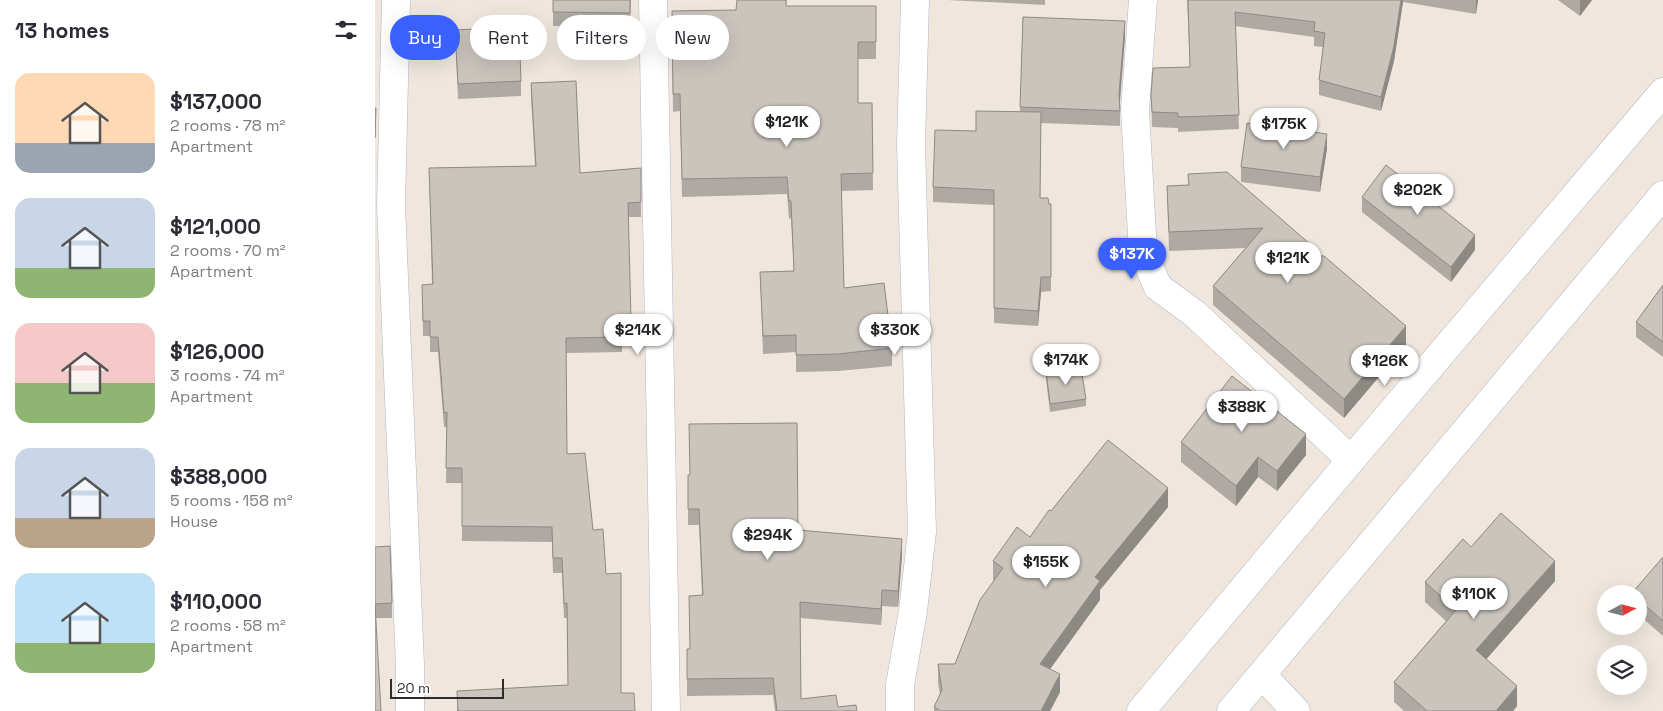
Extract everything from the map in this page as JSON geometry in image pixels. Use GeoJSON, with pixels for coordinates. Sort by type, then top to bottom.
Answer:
{"type":"FeatureCollection","features":[{"type":"Feature","properties":{"kind":"street"},"geometry":{"type":"LineString","coordinates":[[395,0],[391,205],[410,665],[410,711]]}},
{"type":"Feature","properties":{"kind":"street"},"geometry":{"type":"LineString","coordinates":[[653,0],[666,711]]}},
{"type":"Feature","properties":{"kind":"street"},"geometry":{"type":"LineString","coordinates":[[900,711],[900,685],[913,611],[922,532],[911,145],[915,0]]}},
{"type":"Feature","properties":{"kind":"street"},"geometry":{"type":"LineString","coordinates":[[1143,0],[1135,110],[1143,253],[1158,287],[1195,314],[1351,460]]}},
{"type":"Feature","properties":{"kind":"street"},"geometry":{"type":"LineString","coordinates":[[1141,711],[1663,92]]}},
{"type":"Feature","properties":{"kind":"street"},"geometry":{"type":"LineString","coordinates":[[1231,711],[1663,195]]}},
{"type":"Feature","properties":{"kind":"street"},"geometry":{"type":"LineString","coordinates":[[1262,675],[1296,711]]}},
{"type":"Feature","properties":{"kind":"building"},"geometry":{"type":"Polygon","coordinates":[[[553,0],[630,0],[630,13],[553,12],[553,0]]]}},
{"type":"Feature","properties":{"kind":"building"},"geometry":{"type":"Polygon","coordinates":[[[737,0],[786,0],[786,6],[876,6],[876,42],[858,42],[858,103],[872,103],[873,173],[841,174],[844,288],[884,283],[892,348],[838,354],[796,355],[796,335],[763,336],[760,272],[794,271],[791,201],[789,201],[787,177],[682,179],[680,94],[673,94],[673,60],[729,60],[729,15],[672,15],[672,11],[736,10],[737,0]]]}},
{"type":"Feature","properties":{"kind":"building"},"geometry":{"type":"Polygon","coordinates":[[[1188,0],[1401,0],[1394,46],[1381,97],[1319,80],[1325,33],[1314,31],[1315,22],[1235,12],[1239,115],[1178,117],[1178,113],[1152,112],[1153,68],[1190,67],[1188,0]]]}},
{"type":"Feature","properties":{"kind":"building"},"geometry":{"type":"Polygon","coordinates":[[[1023,17],[1125,21],[1119,94],[1120,111],[1020,107],[1023,17]]]}},
{"type":"Feature","properties":{"kind":"building"},"geometry":{"type":"Polygon","coordinates":[[[470,29],[470,60],[520,60],[521,81],[458,84],[457,60],[460,60],[460,30],[470,29]]]}},
{"type":"Feature","properties":{"kind":"building"},"geometry":{"type":"Polygon","coordinates":[[[576,81],[580,173],[641,168],[641,202],[628,203],[631,319],[621,319],[622,337],[566,338],[567,454],[585,453],[593,530],[603,529],[606,574],[621,573],[621,693],[634,693],[635,711],[458,711],[457,691],[568,685],[567,603],[564,604],[562,558],[553,558],[552,527],[462,526],[462,468],[446,468],[447,412],[444,413],[438,337],[430,337],[430,321],[423,321],[422,285],[433,284],[429,168],[536,166],[531,83],[576,81]]]}},
{"type":"Feature","properties":{"kind":"building"},"geometry":{"type":"Polygon","coordinates":[[[976,111],[1041,112],[1040,198],[1048,198],[1049,204],[1051,204],[1051,277],[1041,277],[1038,311],[994,308],[994,190],[933,187],[935,130],[976,131],[976,111]]]}},
{"type":"Feature","properties":{"kind":"building"},"geometry":{"type":"Polygon","coordinates":[[[1247,123],[1327,134],[1320,177],[1241,167],[1247,123]]]}},
{"type":"Feature","properties":{"kind":"building"},"geometry":{"type":"Polygon","coordinates":[[[1386,165],[1475,235],[1451,267],[1362,197],[1386,165]]]}},
{"type":"Feature","properties":{"kind":"building"},"geometry":{"type":"Polygon","coordinates":[[[1227,172],[1310,244],[1308,262],[1312,256],[1324,256],[1406,326],[1344,399],[1213,286],[1263,228],[1169,232],[1167,186],[1189,185],[1188,174],[1227,172]]]}},
{"type":"Feature","properties":{"kind":"building"},"geometry":{"type":"Polygon","coordinates":[[[1663,285],[1663,342],[1636,322],[1663,285]]]}},
{"type":"Feature","properties":{"kind":"building"},"geometry":{"type":"Polygon","coordinates":[[[1081,368],[1086,399],[1050,404],[1046,371],[1081,368]]]}},
{"type":"Feature","properties":{"kind":"building"},"geometry":{"type":"Polygon","coordinates":[[[1232,376],[1306,434],[1277,471],[1258,457],[1236,486],[1181,442],[1232,376]]]}},
{"type":"Feature","properties":{"kind":"building"},"geometry":{"type":"Polygon","coordinates":[[[797,423],[798,530],[902,539],[898,591],[882,590],[881,609],[800,602],[801,699],[836,695],[838,707],[856,705],[857,711],[777,711],[773,678],[687,679],[687,649],[690,649],[689,596],[703,595],[699,509],[688,509],[688,475],[690,475],[689,424],[797,423]]]}},
{"type":"Feature","properties":{"kind":"building"},"geometry":{"type":"Polygon","coordinates":[[[1108,440],[1168,488],[1095,577],[1100,581],[1040,664],[1060,674],[1041,711],[941,711],[934,707],[942,690],[938,664],[955,664],[980,600],[1003,568],[993,561],[1017,527],[1030,537],[1049,510],[1051,511],[1108,440]]]}},
{"type":"Feature","properties":{"kind":"building"},"geometry":{"type":"Polygon","coordinates":[[[1501,513],[1555,561],[1476,650],[1517,686],[1496,711],[1427,711],[1394,682],[1456,610],[1425,582],[1463,539],[1471,547],[1501,513]]]}},
{"type":"Feature","properties":{"kind":"building"},"geometry":{"type":"Polygon","coordinates":[[[390,546],[392,603],[375,604],[375,547],[390,546]]]}},
{"type":"Feature","properties":{"kind":"building"},"geometry":{"type":"Polygon","coordinates":[[[1663,557],[1663,621],[1647,607],[1647,585],[1639,585],[1663,557]]]}},
{"type":"Feature","properties":{"kind":"building"},"geometry":{"type":"Polygon","coordinates":[[[375,604],[381,711],[375,711],[375,604]]]}}]}
